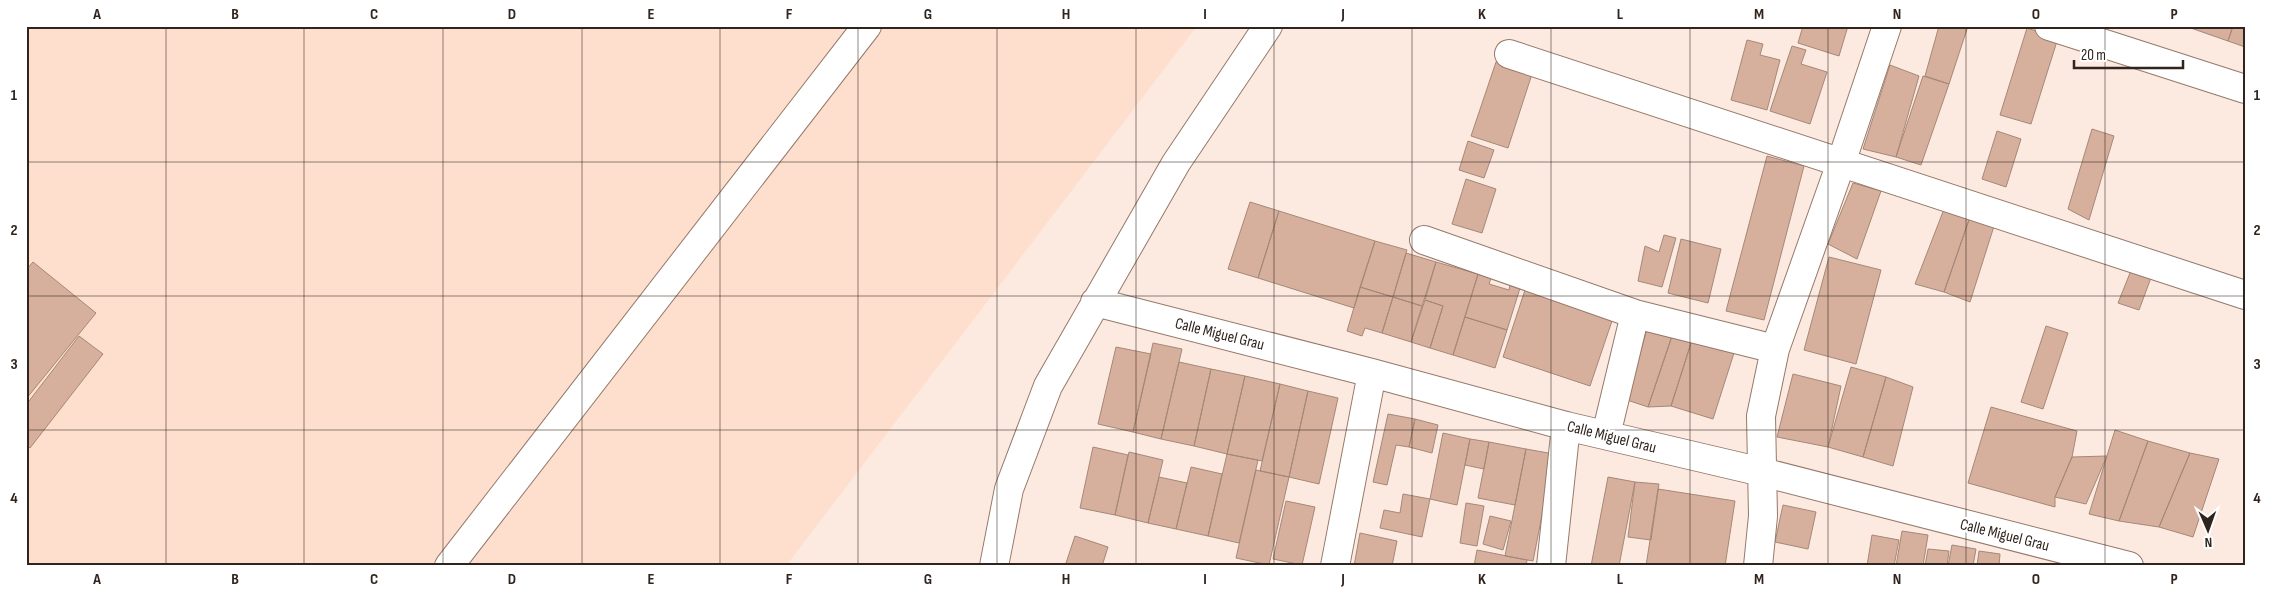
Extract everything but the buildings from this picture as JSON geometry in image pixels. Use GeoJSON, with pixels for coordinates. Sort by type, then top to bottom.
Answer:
{"type":"FeatureCollection","features":[{"type":"Feature","properties":{"kind":"street"},"geometry":{"type":"LineString","coordinates":[[449,566],[867,26]]}},
{"type":"Feature","properties":{"kind":"street"},"geometry":{"type":"LineString","coordinates":[[994,566],[1009,489],[1048,386],[1176,163],[1268,26]]}},
{"type":"Feature","properties":{"kind":"street"},"geometry":{"type":"LineString","coordinates":[[1758,566],[1763,516],[1761,416],[1775,349],[1887,26]]}},
{"type":"Feature","properties":{"kind":"street"},"geometry":{"type":"LineString","coordinates":[[2049,26],[2245,89]]}},
{"type":"Feature","properties":{"kind":"street"},"geometry":{"type":"LineString","coordinates":[[1508,54],[2245,295]]}},
{"type":"Feature","properties":{"kind":"street"},"geometry":{"type":"LineString","coordinates":[[1424,240],[1635,314],[1775,349]]}},
{"type":"Feature","properties":{"kind":"street","name":"Calle Miguel Grau"},"geometry":{"type":"LineString","coordinates":[[1095,302],[1372,373],[1566,426],[1762,472],[2129,566]]}},
{"type":"Feature","properties":{"kind":"street"},"geometry":{"type":"LineString","coordinates":[[1606,435],[1635,314]]}},
{"type":"Feature","properties":{"kind":"street"},"geometry":{"type":"LineString","coordinates":[[1335,566],[1372,373]]}},
{"type":"Feature","properties":{"kind":"street"},"geometry":{"type":"LineString","coordinates":[[1551,566],[1566,426]]}},
{"type":"Feature","properties":{"kind":"shaded area"},"geometry":{"type":"Polygon","coordinates":[[[26,26],[1197,26],[786,566],[26,566],[26,26]]]}}]}
